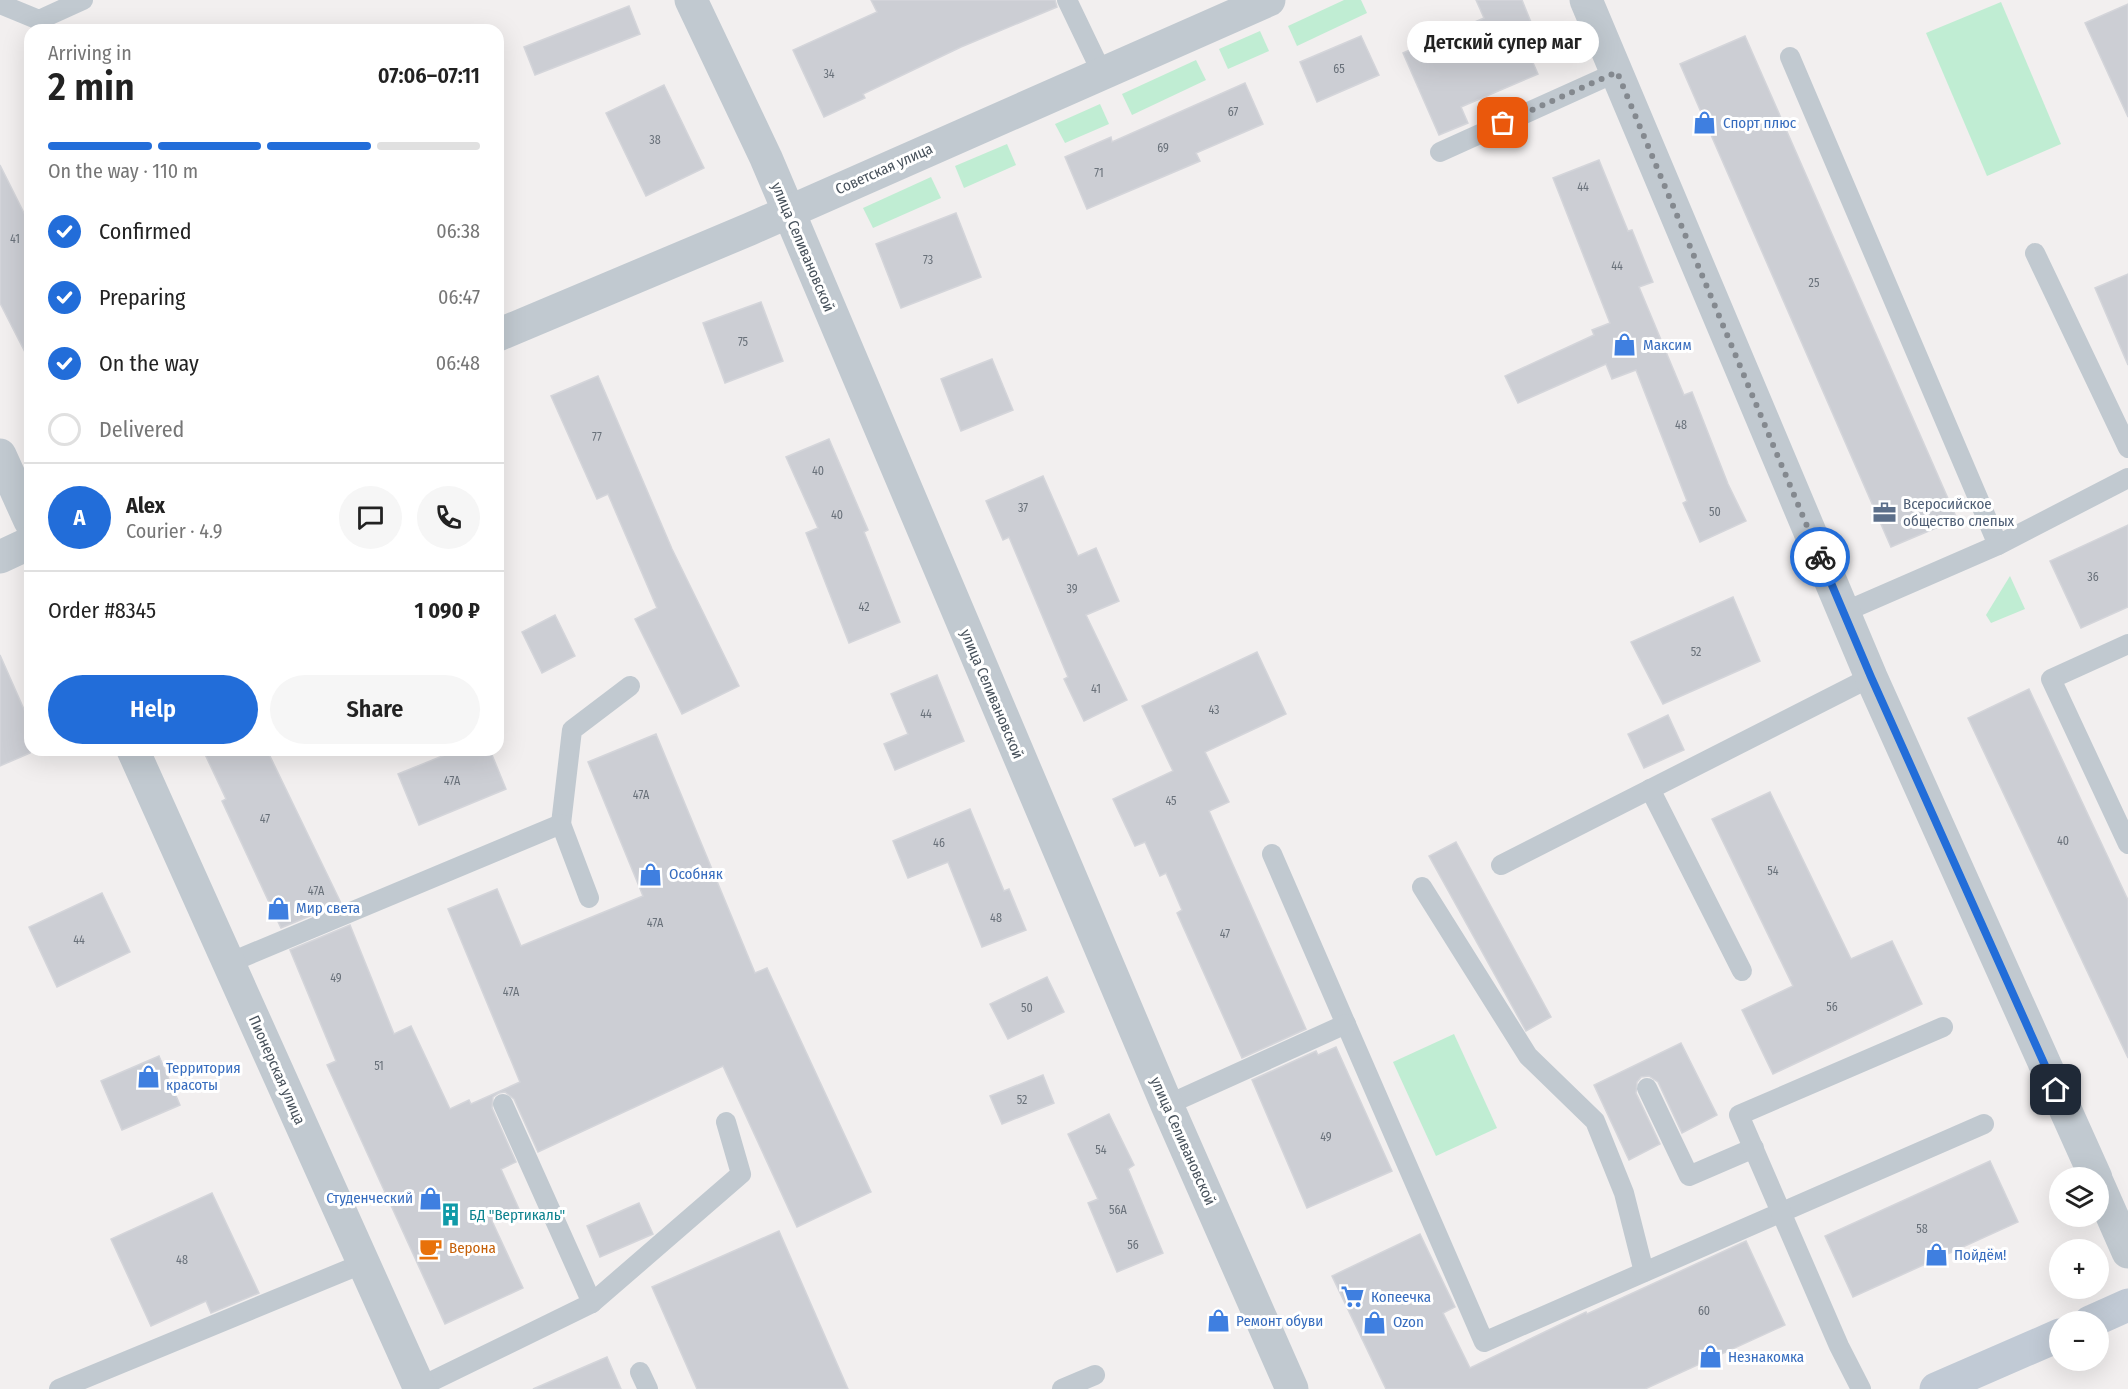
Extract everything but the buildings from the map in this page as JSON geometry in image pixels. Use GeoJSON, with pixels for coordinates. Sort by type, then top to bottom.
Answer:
{"type":"FeatureCollection","features":[{"type":"Feature","properties":{"kind":"main road"},"geometry":{"type":"LineString","coordinates":[[2109,1314],[2128,1305]]}},
{"type":"Feature","properties":{"kind":"main road"},"geometry":{"type":"LineString","coordinates":[[1936,1389],[2049,1340]]}},
{"type":"Feature","properties":{"kind":"street","name":"улица Селивановской"},"geometry":{"type":"LineString","coordinates":[[691,0],[766,158],[1167,1105],[1292,1389]]}},
{"type":"Feature","properties":{"kind":"street","name":"Советская улица"},"geometry":{"type":"LineString","coordinates":[[504,332],[788,211],[1269,0]]}},
{"type":"Feature","properties":{"kind":"street"},"geometry":{"type":"LineString","coordinates":[[1586,0],[1871,677],[2091,1167]]}},
{"type":"Feature","properties":{"kind":"street"},"geometry":{"type":"LineString","coordinates":[[0,455],[24,508]]}},
{"type":"Feature","properties":{"kind":"street"},"geometry":{"type":"LineString","coordinates":[[0,557],[24,546]]}},
{"type":"Feature","properties":{"kind":"street","name":"Пионерская улица"},"geometry":{"type":"LineString","coordinates":[[136,756],[420,1388]]}},
{"type":"Feature","properties":{"kind":"street"},"geometry":{"type":"LineString","coordinates":[[2109,1209],[2128,1252]]}},
{"type":"Feature","properties":{"kind":"lane"},"geometry":{"type":"LineString","coordinates":[[0,4],[39,20],[83,0]]}},
{"type":"Feature","properties":{"kind":"lane"},"geometry":{"type":"LineString","coordinates":[[1066,0],[1102,74]]}},
{"type":"Feature","properties":{"kind":"lane"},"geometry":{"type":"LineString","coordinates":[[1790,57],[1998,545]]}},
{"type":"Feature","properties":{"kind":"lane"},"geometry":{"type":"LineString","coordinates":[[1440,152],[1617,72]]}},
{"type":"Feature","properties":{"kind":"lane"},"geometry":{"type":"LineString","coordinates":[[2035,253],[2128,448]]}},
{"type":"Feature","properties":{"kind":"lane"},"geometry":{"type":"LineString","coordinates":[[1844,612],[1998,545],[2128,478]]}},
{"type":"Feature","properties":{"kind":"lane"},"geometry":{"type":"LineString","coordinates":[[2128,644],[2051,679],[2128,844]]}},
{"type":"Feature","properties":{"kind":"lane"},"geometry":{"type":"LineString","coordinates":[[1501,865],[1871,677]]}},
{"type":"Feature","properties":{"kind":"lane"},"geometry":{"type":"LineString","coordinates":[[589,898],[561,824],[572,730],[630,686]]}},
{"type":"Feature","properties":{"kind":"lane"},"geometry":{"type":"LineString","coordinates":[[1650,789],[1742,971]]}},
{"type":"Feature","properties":{"kind":"lane"},"geometry":{"type":"LineString","coordinates":[[229,963],[561,824]]}},
{"type":"Feature","properties":{"kind":"lane"},"geometry":{"type":"LineString","coordinates":[[1272,854],[1484,1342],[1984,1124]]}},
{"type":"Feature","properties":{"kind":"lane"},"geometry":{"type":"LineString","coordinates":[[1422,887],[1528,1056],[1595,1121],[1624,1193],[1644,1272]]}},
{"type":"Feature","properties":{"kind":"lane"},"geometry":{"type":"LineString","coordinates":[[1167,1105],[1346,1024]]}},
{"type":"Feature","properties":{"kind":"lane"},"geometry":{"type":"LineString","coordinates":[[1861,1389],[1839,1346],[1739,1115],[1943,1027]]}},
{"type":"Feature","properties":{"kind":"lane"},"geometry":{"type":"LineString","coordinates":[[1647,1088],[1689,1176],[1754,1148]]}},
{"type":"Feature","properties":{"kind":"lane"},"geometry":{"type":"LineString","coordinates":[[503,1104],[592,1303]]}},
{"type":"Feature","properties":{"kind":"lane"},"geometry":{"type":"LineString","coordinates":[[420,1388],[592,1303],[741,1174],[726,1122]]}},
{"type":"Feature","properties":{"kind":"lane"},"geometry":{"type":"LineString","coordinates":[[59,1389],[364,1263]]}},
{"type":"Feature","properties":{"kind":"lane"},"geometry":{"type":"LineString","coordinates":[[1062,1389],[1095,1375]]}},
{"type":"Feature","properties":{"kind":"green space"},"geometry":{"type":"Polygon","coordinates":[[[1344,0],[1361,0],[1367,13],[1297,46],[1288,26],[1344,0]]]}},
{"type":"Feature","properties":{"kind":"green space"},"geometry":{"type":"Polygon","coordinates":[[[2001,2],[2061,144],[1987,176],[1926,33],[2001,2]]]}},
{"type":"Feature","properties":{"kind":"green space"},"geometry":{"type":"Polygon","coordinates":[[[1260,31],[1269,51],[1228,69],[1219,49],[1260,31]]]}},
{"type":"Feature","properties":{"kind":"green space"},"geometry":{"type":"Polygon","coordinates":[[[1196,60],[1206,80],[1132,115],[1122,94],[1196,60]]]}},
{"type":"Feature","properties":{"kind":"green space"},"geometry":{"type":"Polygon","coordinates":[[[1100,104],[1109,124],[1065,143],[1055,124],[1100,104]]]}},
{"type":"Feature","properties":{"kind":"green space"},"geometry":{"type":"Polygon","coordinates":[[[1007,144],[1016,165],[964,188],[955,166],[1007,144]]]}},
{"type":"Feature","properties":{"kind":"green space"},"geometry":{"type":"Polygon","coordinates":[[[931,177],[941,198],[873,228],[863,208],[931,177]]]}},
{"type":"Feature","properties":{"kind":"green space"},"geometry":{"type":"Polygon","coordinates":[[[2010,576],[2025,609],[1991,623],[1986,615],[2010,576]]]}},
{"type":"Feature","properties":{"kind":"green space"},"geometry":{"type":"Polygon","coordinates":[[[1454,1034],[1497,1128],[1436,1156],[1393,1062],[1454,1034]]]}},
{"type":"Feature","properties":{"kind":"way so far"},"geometry":{"type":"LineString","coordinates":[[1503,123],[1617,72],[1820,557]]}},
{"type":"Feature","properties":{"kind":"place","name":"Детский супер маг"},"geometry":{"type":"Point","coordinates":[1503,123]}},
{"type":"Feature","properties":{"kind":"place","name":"Спорт плюс"},"geometry":{"type":"Point","coordinates":[1705,123]}},
{"type":"Feature","properties":{"kind":"place","name":"Максим"},"geometry":{"type":"Point","coordinates":[1625,345]}},
{"type":"Feature","properties":{"kind":"place","name":"Всеросийское общество слепых"},"geometry":{"type":"Point","coordinates":[1885,513]}},
{"type":"Feature","properties":{"kind":"place","name":"Особняк"},"geometry":{"type":"Point","coordinates":[651,874]}},
{"type":"Feature","properties":{"kind":"place","name":"Мир света"},"geometry":{"type":"Point","coordinates":[278,908]}},
{"type":"Feature","properties":{"kind":"place","name":"Территория красоты"},"geometry":{"type":"Point","coordinates":[148,1077]}},
{"type":"Feature","properties":{"kind":"place","name":"Студенческий"},"geometry":{"type":"Point","coordinates":[431,1198]}},
{"type":"Feature","properties":{"kind":"place","name":"БД \"Вертикаль\""},"geometry":{"type":"Point","coordinates":[451,1215]}},
{"type":"Feature","properties":{"kind":"place","name":"Верона"},"geometry":{"type":"Point","coordinates":[431,1248]}},
{"type":"Feature","properties":{"kind":"place","name":"Пойдём!"},"geometry":{"type":"Point","coordinates":[1936,1255]}},
{"type":"Feature","properties":{"kind":"place","name":"Копеечка"},"geometry":{"type":"Point","coordinates":[1353,1297]}},
{"type":"Feature","properties":{"kind":"place","name":"Ремонт обуви"},"geometry":{"type":"Point","coordinates":[1218,1321]}},
{"type":"Feature","properties":{"kind":"place","name":"Ozon"},"geometry":{"type":"Point","coordinates":[1375,1322]}},
{"type":"Feature","properties":{"kind":"place","name":"Незнакомка"},"geometry":{"type":"Point","coordinates":[1710,1357]}},
{"type":"Feature","properties":{"kind":"route"},"geometry":{"type":"LineString","coordinates":[[1820,557],[1871,677],[2056,1090]]}}]}
